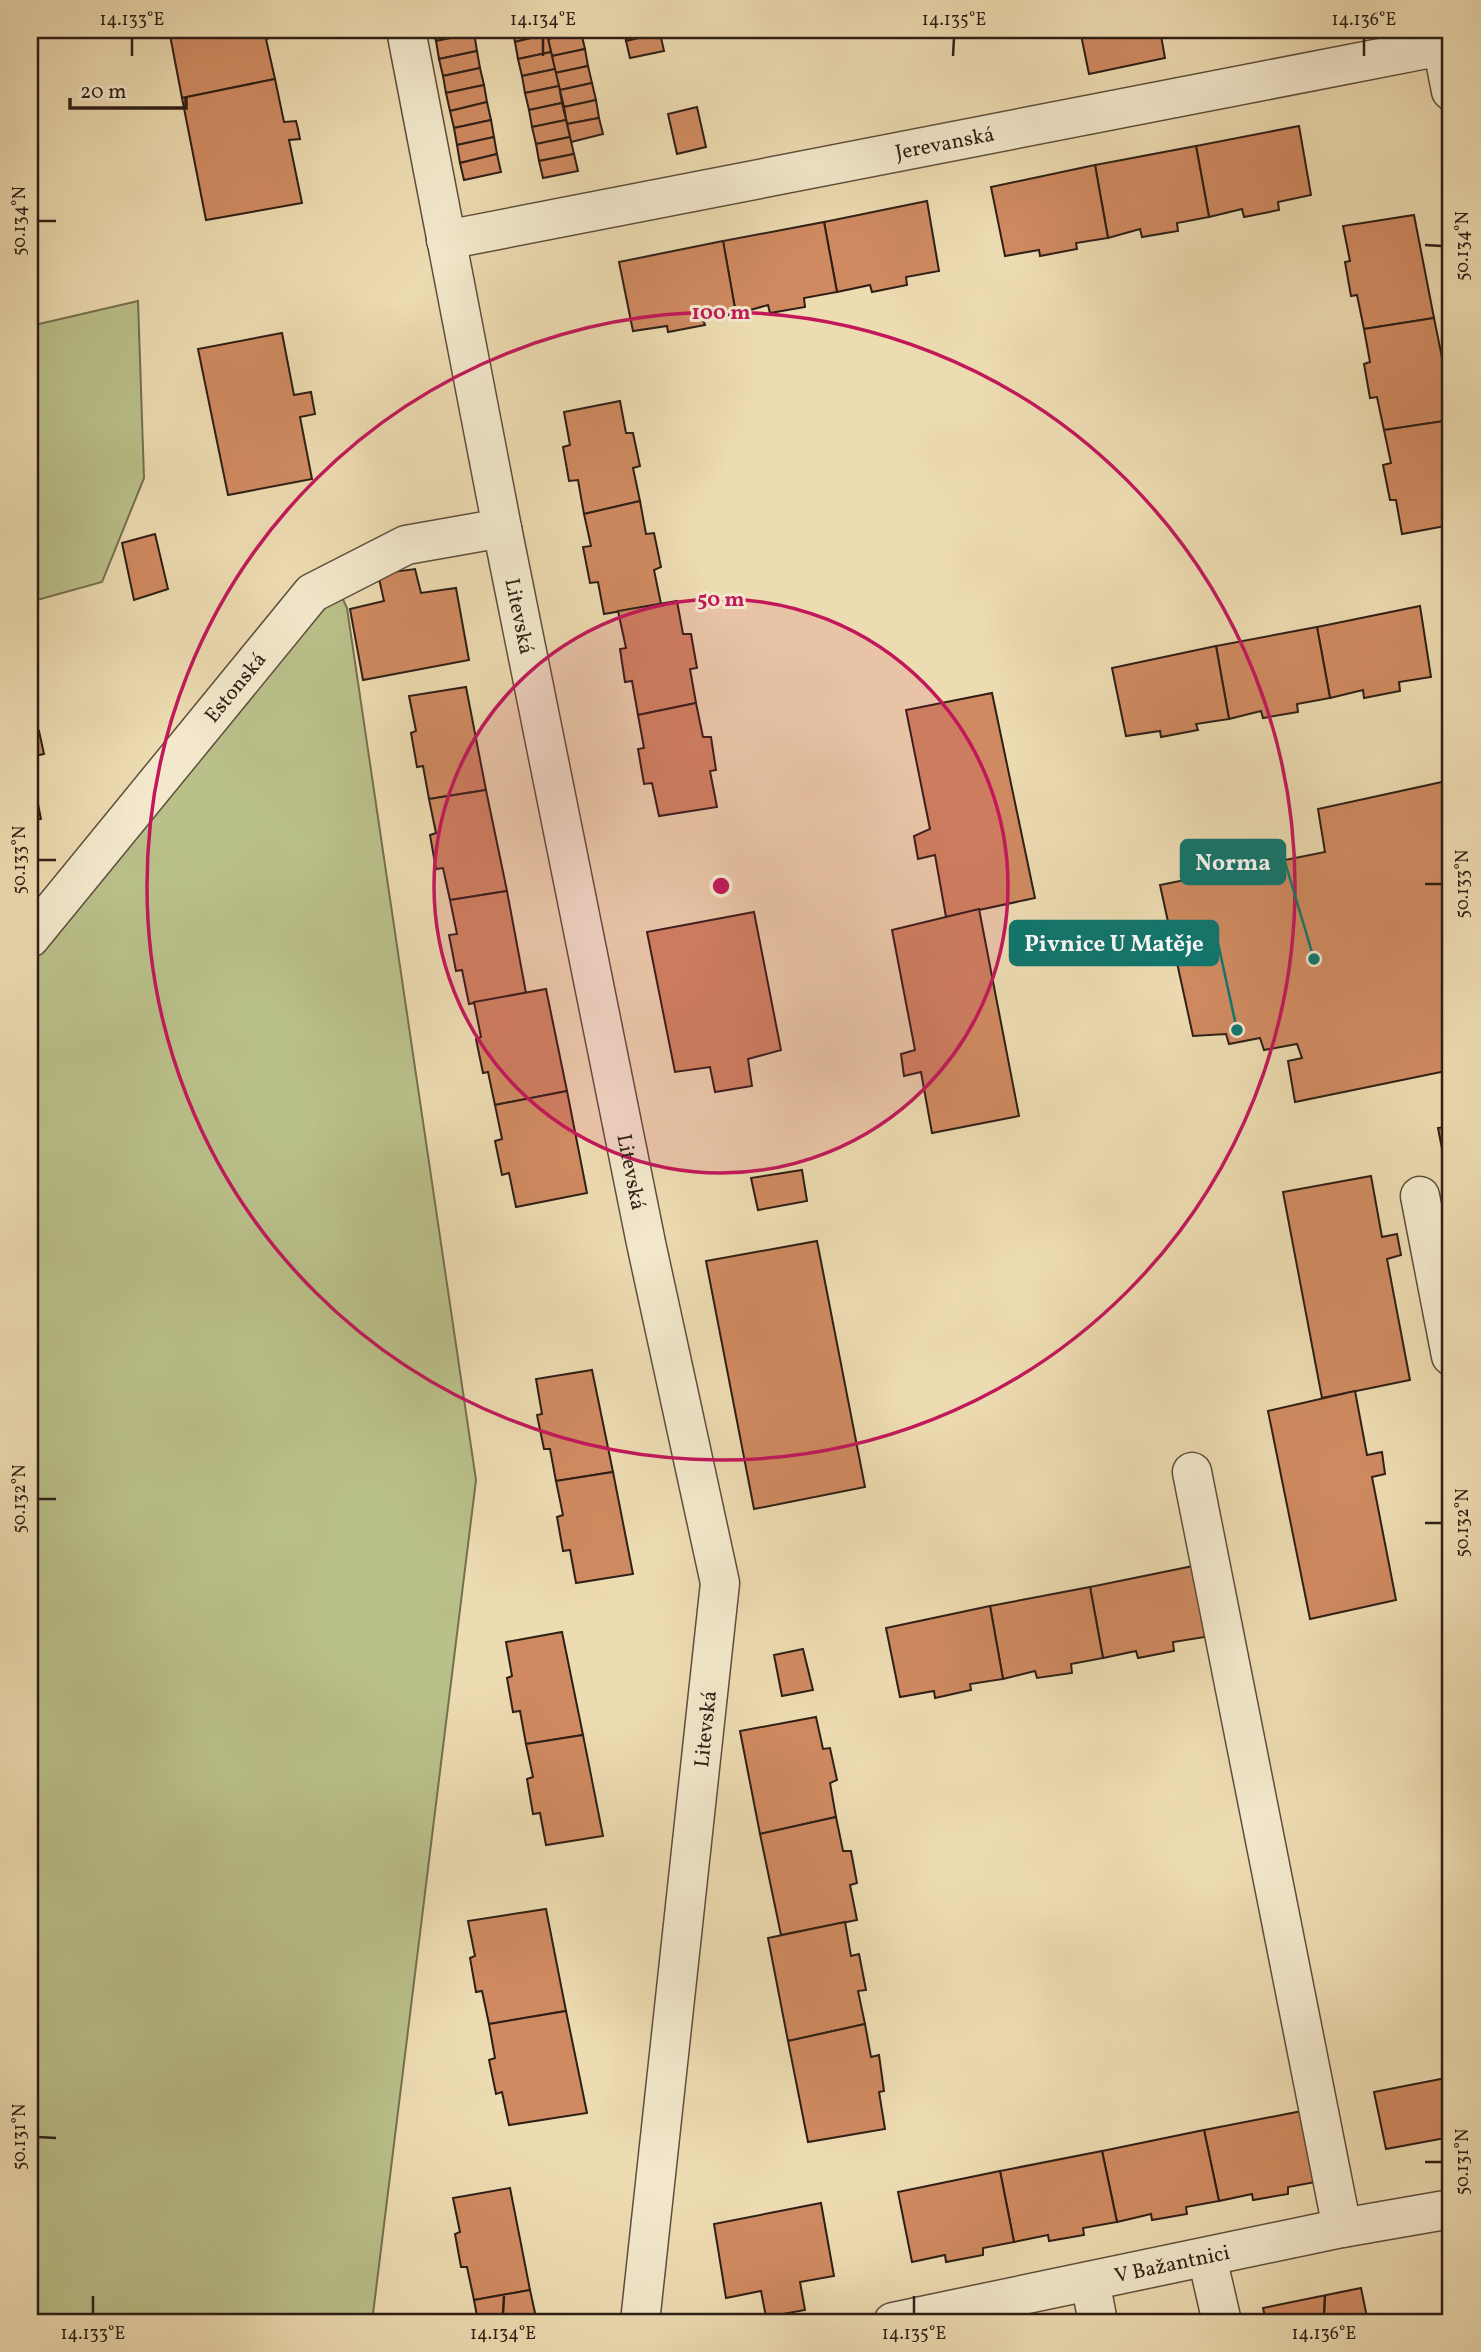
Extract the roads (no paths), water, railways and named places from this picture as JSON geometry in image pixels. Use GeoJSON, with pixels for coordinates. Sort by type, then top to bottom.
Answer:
{"type":"FeatureCollection","features":[{"type":"Feature","properties":{"kind":"street","name":"Litevská"},"geometry":{"type":"LineString","coordinates":[[406,30],[502,528],[646,1243],[720,1583],[640,2322]]}},
{"type":"Feature","properties":{"kind":"street","name":"Jerevanská"},"geometry":{"type":"LineString","coordinates":[[446,240],[1441,38]]}},
{"type":"Feature","properties":{"kind":"street"},"geometry":{"type":"LineString","coordinates":[[1441,38],[1451,91]]}},
{"type":"Feature","properties":{"kind":"street","name":"Estonská"},"geometry":{"type":"LineString","coordinates":[[30,938],[312,593],[406,545],[502,528]]}},
{"type":"Feature","properties":{"kind":"street"},"geometry":{"type":"LineString","coordinates":[[1420,1196],[1451,1356]]}},
{"type":"Feature","properties":{"kind":"street"},"geometry":{"type":"LineString","coordinates":[[1192,1472],[1342,2228]]}},
{"type":"Feature","properties":{"kind":"street","name":"V Bažantnici"},"geometry":{"type":"LineString","coordinates":[[893,2322],[1342,2228],[1451,2209]]}},
{"type":"Feature","properties":{"kind":"street"},"geometry":{"type":"LineString","coordinates":[[1207,2257],[1222,2322]]}},
{"type":"Feature","properties":{"kind":"street"},"geometry":{"type":"LineString","coordinates":[[1090,2281],[1098,2322]]}},
{"type":"Feature","properties":{"kind":"place","name":"Norma"},"geometry":{"type":"Point","coordinates":[1314,959]}},
{"type":"Feature","properties":{"kind":"place","name":"Pivnice U Matěje"},"geometry":{"type":"Point","coordinates":[1237,1030]}}]}
